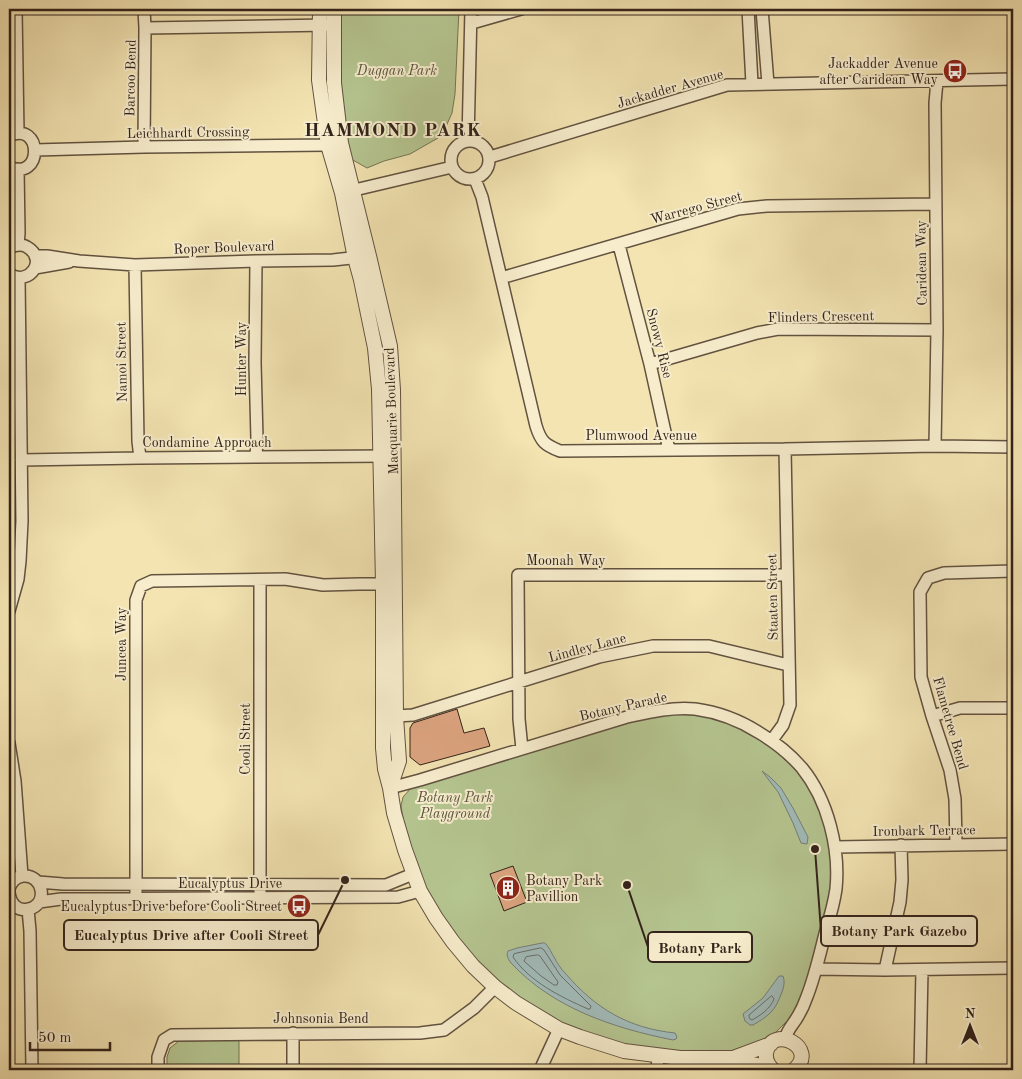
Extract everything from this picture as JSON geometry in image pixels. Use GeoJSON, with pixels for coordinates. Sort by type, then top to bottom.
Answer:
{"type":"FeatureCollection","features":[{"type":"Feature","properties":{"kind":"street"},"geometry":{"type":"LineString","coordinates":[[9,611],[13,578],[20,562],[22,522],[14,276],[29,276],[35,268],[36,260],[29,247],[14,246],[19,233],[13,168],[23,168],[28,165],[32,161],[35,150],[34,145],[24,134],[13,134],[16,9]]}},
{"type":"Feature","properties":{"kind":"street","name":"Barcoo Bend"},"geometry":{"type":"LineString","coordinates":[[144,9],[144,147]]}},
{"type":"Feature","properties":{"kind":"street","name":"Macquarie Boulevard"},"geometry":{"type":"LineString","coordinates":[[320,9],[319,80],[347,192],[369,256],[390,346],[393,390],[387,456]]}},
{"type":"Feature","properties":{"kind":"street","name":"Macquarie Boulevard"},"geometry":{"type":"LineString","coordinates":[[334,9],[335,144]]}},
{"type":"Feature","properties":{"kind":"street"},"geometry":{"type":"LineString","coordinates":[[468,141],[471,9]]}},
{"type":"Feature","properties":{"kind":"street"},"geometry":{"type":"LineString","coordinates":[[472,23],[521,9]]}},
{"type":"Feature","properties":{"kind":"street"},"geometry":{"type":"LineString","coordinates":[[748,9],[752,84]]}},
{"type":"Feature","properties":{"kind":"street"},"geometry":{"type":"LineString","coordinates":[[762,9],[768,84]]}},
{"type":"Feature","properties":{"kind":"street"},"geometry":{"type":"LineString","coordinates":[[145,28],[334,25]]}},
{"type":"Feature","properties":{"kind":"street","name":"Jackadder Avenue"},"geometry":{"type":"LineString","coordinates":[[490,157],[726,85],[1013,79]]}},
{"type":"Feature","properties":{"kind":"street","name":"Caridean Way"},"geometry":{"type":"LineString","coordinates":[[935,446],[937,330],[935,103],[937,80]]}},
{"type":"Feature","properties":{"kind":"street"},"geometry":{"type":"LineString","coordinates":[[468,141],[482,145],[490,157],[487,171],[480,177],[470,180],[459,176],[450,161],[457,145],[468,141]]}},
{"type":"Feature","properties":{"kind":"street","name":"Leichhardt Crossing"},"geometry":{"type":"LineString","coordinates":[[35,150],[335,144]]}},
{"type":"Feature","properties":{"kind":"street"},"geometry":{"type":"LineString","coordinates":[[347,192],[452,167]]}},
{"type":"Feature","properties":{"kind":"street","name":"Plumwood Avenue"},"geometry":{"type":"LineString","coordinates":[[475,179],[482,197],[536,426],[541,440],[545,444],[560,451],[1013,446]]}},
{"type":"Feature","properties":{"kind":"street","name":"Macquarie Boulevard"},"geometry":{"type":"LineString","coordinates":[[347,192],[355,258],[376,348],[387,456],[389,584],[399,761],[390,788]]}},
{"type":"Feature","properties":{"kind":"street","name":"Warrego Street"},"geometry":{"type":"LineString","coordinates":[[501,278],[738,209],[768,206],[935,204]]}},
{"type":"Feature","properties":{"kind":"street","name":"Snowy Rise"},"geometry":{"type":"LineString","coordinates":[[619,244],[650,364],[669,450]]}},
{"type":"Feature","properties":{"kind":"street","name":"Roper Boulevard"},"geometry":{"type":"LineString","coordinates":[[35,256],[135,265],[333,260],[369,256]]}},
{"type":"Feature","properties":{"kind":"street","name":"Roper Boulevard"},"geometry":{"type":"LineString","coordinates":[[35,268],[79,261]]}},
{"type":"Feature","properties":{"kind":"street","name":"Hunter Way"},"geometry":{"type":"LineString","coordinates":[[256,261],[256,456]]}},
{"type":"Feature","properties":{"kind":"street","name":"Namoi Street"},"geometry":{"type":"LineString","coordinates":[[135,265],[138,441],[140,458]]}},
{"type":"Feature","properties":{"kind":"street","name":"Flinders Crescent"},"geometry":{"type":"LineString","coordinates":[[650,364],[757,333],[778,329],[937,330]]}},
{"type":"Feature","properties":{"kind":"street","name":"Staaten Street"},"geometry":{"type":"LineString","coordinates":[[772,740],[783,725],[790,705],[785,449]]}},
{"type":"Feature","properties":{"kind":"street","name":"Condamine Approach"},"geometry":{"type":"LineString","coordinates":[[21,460],[387,456]]}},
{"type":"Feature","properties":{"kind":"street","name":"Flametree Bend"},"geometry":{"type":"LineString","coordinates":[[956,844],[955,799],[950,770],[921,677],[920,592],[928,578],[944,573],[1013,571]]}},
{"type":"Feature","properties":{"kind":"street","name":"Moonah Way"},"geometry":{"type":"LineString","coordinates":[[522,749],[519,719],[518,575],[787,575]]}},
{"type":"Feature","properties":{"kind":"street","name":"Juncea Way"},"geometry":{"type":"LineString","coordinates":[[136,898],[136,600],[141,586],[152,581],[285,579],[323,585],[389,584]]}},
{"type":"Feature","properties":{"kind":"street","name":"Cooli Street"},"geometry":{"type":"LineString","coordinates":[[260,580],[260,898]]}},
{"type":"Feature","properties":{"kind":"street","name":"Macquarie Boulevard"},"geometry":{"type":"LineString","coordinates":[[389,584],[383,748],[384,769],[390,788],[394,813],[413,874],[420,891],[453,942],[495,987],[516,1003],[559,1029],[624,1051],[680,1058],[732,1058],[772,1070]]}},
{"type":"Feature","properties":{"kind":"street","name":"Lindley Lane"},"geometry":{"type":"LineString","coordinates":[[396,716],[413,715],[599,657],[653,646],[710,646],[788,665]]}},
{"type":"Feature","properties":{"kind":"street","name":"Botany Parade"},"geometry":{"type":"LineString","coordinates":[[390,788],[627,717],[658,710],[677,708],[712,712],[749,726],[772,740],[795,760],[811,780],[828,819],[836,847],[837,867],[834,901],[816,969],[799,1016],[788,1030],[785,1039]]}},
{"type":"Feature","properties":{"kind":"street"},"geometry":{"type":"LineString","coordinates":[[932,716],[960,708],[1013,708]]}},
{"type":"Feature","properties":{"kind":"street"},"geometry":{"type":"LineString","coordinates":[[9,750],[15,781],[12,884],[9,899],[12,906],[20,909],[28,909],[39,902],[41,887],[34,878],[29,876],[12,884]]}},
{"type":"Feature","properties":{"kind":"street","name":"Ironbark Terrace"},"geometry":{"type":"LineString","coordinates":[[836,847],[1013,844]]}},
{"type":"Feature","properties":{"kind":"street"},"geometry":{"type":"LineString","coordinates":[[885,970],[900,902],[902,880],[901,845]]}},
{"type":"Feature","properties":{"kind":"street","name":"Eucalyptus Drive"},"geometry":{"type":"LineString","coordinates":[[38,882],[136,885],[386,885],[413,874]]}},
{"type":"Feature","properties":{"kind":"street","name":"Eucalyptus Drive"},"geometry":{"type":"LineString","coordinates":[[39,902],[61,899],[398,897],[420,891]]}},
{"type":"Feature","properties":{"kind":"street"},"geometry":{"type":"LineString","coordinates":[[28,909],[32,1070]]}},
{"type":"Feature","properties":{"kind":"street"},"geometry":{"type":"LineString","coordinates":[[816,969],[922,970],[1013,968]]}},
{"type":"Feature","properties":{"kind":"street"},"geometry":{"type":"LineString","coordinates":[[920,1070],[922,970]]}},
{"type":"Feature","properties":{"kind":"street","name":"Johnsonia Bend"},"geometry":{"type":"LineString","coordinates":[[158,1070],[158,1057],[164,1040],[172,1035],[420,1033],[444,1030],[474,1008],[495,987]]}},
{"type":"Feature","properties":{"kind":"street","name":"Botany Parade"},"geometry":{"type":"LineString","coordinates":[[799,1016],[796,1042],[799,1048]]}},
{"type":"Feature","properties":{"kind":"street"},"geometry":{"type":"LineString","coordinates":[[540,1070],[559,1029]]}},
{"type":"Feature","properties":{"kind":"street"},"geometry":{"type":"LineString","coordinates":[[293,1033],[293,1070]]}},
{"type":"Feature","properties":{"kind":"street"},"geometry":{"type":"LineString","coordinates":[[785,1039],[791,1040],[801,1052],[801,1058],[797,1068],[794,1070]]}},
{"type":"Feature","properties":{"kind":"street","name":"Macquarie Boulevard"},"geometry":{"type":"LineString","coordinates":[[732,1058],[785,1039]]}},
{"type":"Feature","properties":{"kind":"street"},"geometry":{"type":"LineString","coordinates":[[771,1044],[768,1048],[766,1059],[772,1070]]}},
{"type":"Feature","properties":{"kind":"street"},"geometry":{"type":"LineString","coordinates":[[657,1070],[658,1056]]}},
{"type":"Feature","properties":{"kind":"green space","name":"Duggan Park"},"geometry":{"type":"Polygon","coordinates":[[[339,9],[459,9],[455,94],[452,113],[443,133],[438,138],[410,154],[367,168],[351,159],[340,109],[339,9]]]}},
{"type":"Feature","properties":{"kind":"green space","name":"Botany Park Playground"},"geometry":{"type":"Polygon","coordinates":[[[679,714],[720,720],[738,727],[769,744],[795,767],[805,780],[814,796],[830,842],[832,868],[830,897],[806,986],[793,1015],[776,1032],[758,1045],[744,1051],[674,1052],[622,1045],[563,1024],[532,1007],[488,973],[450,930],[433,903],[419,874],[404,823],[401,806],[403,797],[412,787],[634,720],[655,715],[679,714]]]}},
{"type":"Feature","properties":{"kind":"green space"},"geometry":{"type":"Polygon","coordinates":[[[239,1040],[239,1070],[167,1070],[167,1057],[170,1048],[179,1041],[239,1040]]]}},
{"type":"Feature","properties":{"kind":"water"},"geometry":{"type":"Polygon","coordinates":[[[762,771],[781,788],[808,837],[807,844],[801,843],[778,792],[762,771]]]}},
{"type":"Feature","properties":{"kind":"water"},"geometry":{"type":"Polygon","coordinates":[[[542,943],[547,945],[561,968],[577,986],[601,1006],[614,1015],[642,1027],[675,1033],[676,1039],[651,1035],[606,1022],[565,1004],[546,992],[528,979],[511,963],[507,956],[508,951],[542,943]]]}},
{"type":"Feature","properties":{"kind":"water"},"geometry":{"type":"Polygon","coordinates":[[[779,976],[783,976],[784,984],[777,1004],[768,1015],[750,1025],[745,1021],[743,1014],[763,998],[779,976]]]}},
{"type":"Feature","properties":{"kind":"building"},"geometry":{"type":"Polygon","coordinates":[[[457,709],[464,733],[484,728],[490,746],[420,765],[410,757],[410,728],[413,723],[457,709]]]}},
{"type":"Feature","properties":{"kind":"building","name":"Botany Park Pavillion"},"geometry":{"type":"Polygon","coordinates":[[[513,866],[527,902],[504,911],[490,874],[513,866]]]}},
{"type":"Feature","properties":{"kind":"place","name":"Jackadder Avenue after Caridean Way"},"geometry":{"type":"Point","coordinates":[955,71]}},
{"type":"Feature","properties":{"kind":"place","name":"Botany Park Gazebo"},"geometry":{"type":"Point","coordinates":[815,849]}},
{"type":"Feature","properties":{"kind":"place","name":"Eucalyptus Drive after Cooli Street"},"geometry":{"type":"Point","coordinates":[345,880]}},
{"type":"Feature","properties":{"kind":"place","name":"Botany Park"},"geometry":{"type":"Point","coordinates":[627,885]}},
{"type":"Feature","properties":{"kind":"place","name":"Botany Park Pavillion"},"geometry":{"type":"Point","coordinates":[508,888]}},
{"type":"Feature","properties":{"kind":"place","name":"Eucalyptus Drive before Cooli Street"},"geometry":{"type":"Point","coordinates":[299,906]}},
{"type":"Feature","properties":{"kind":"district","name":"HAMMOND PARK"},"geometry":{"type":"Point","coordinates":[393,129]}}]}
